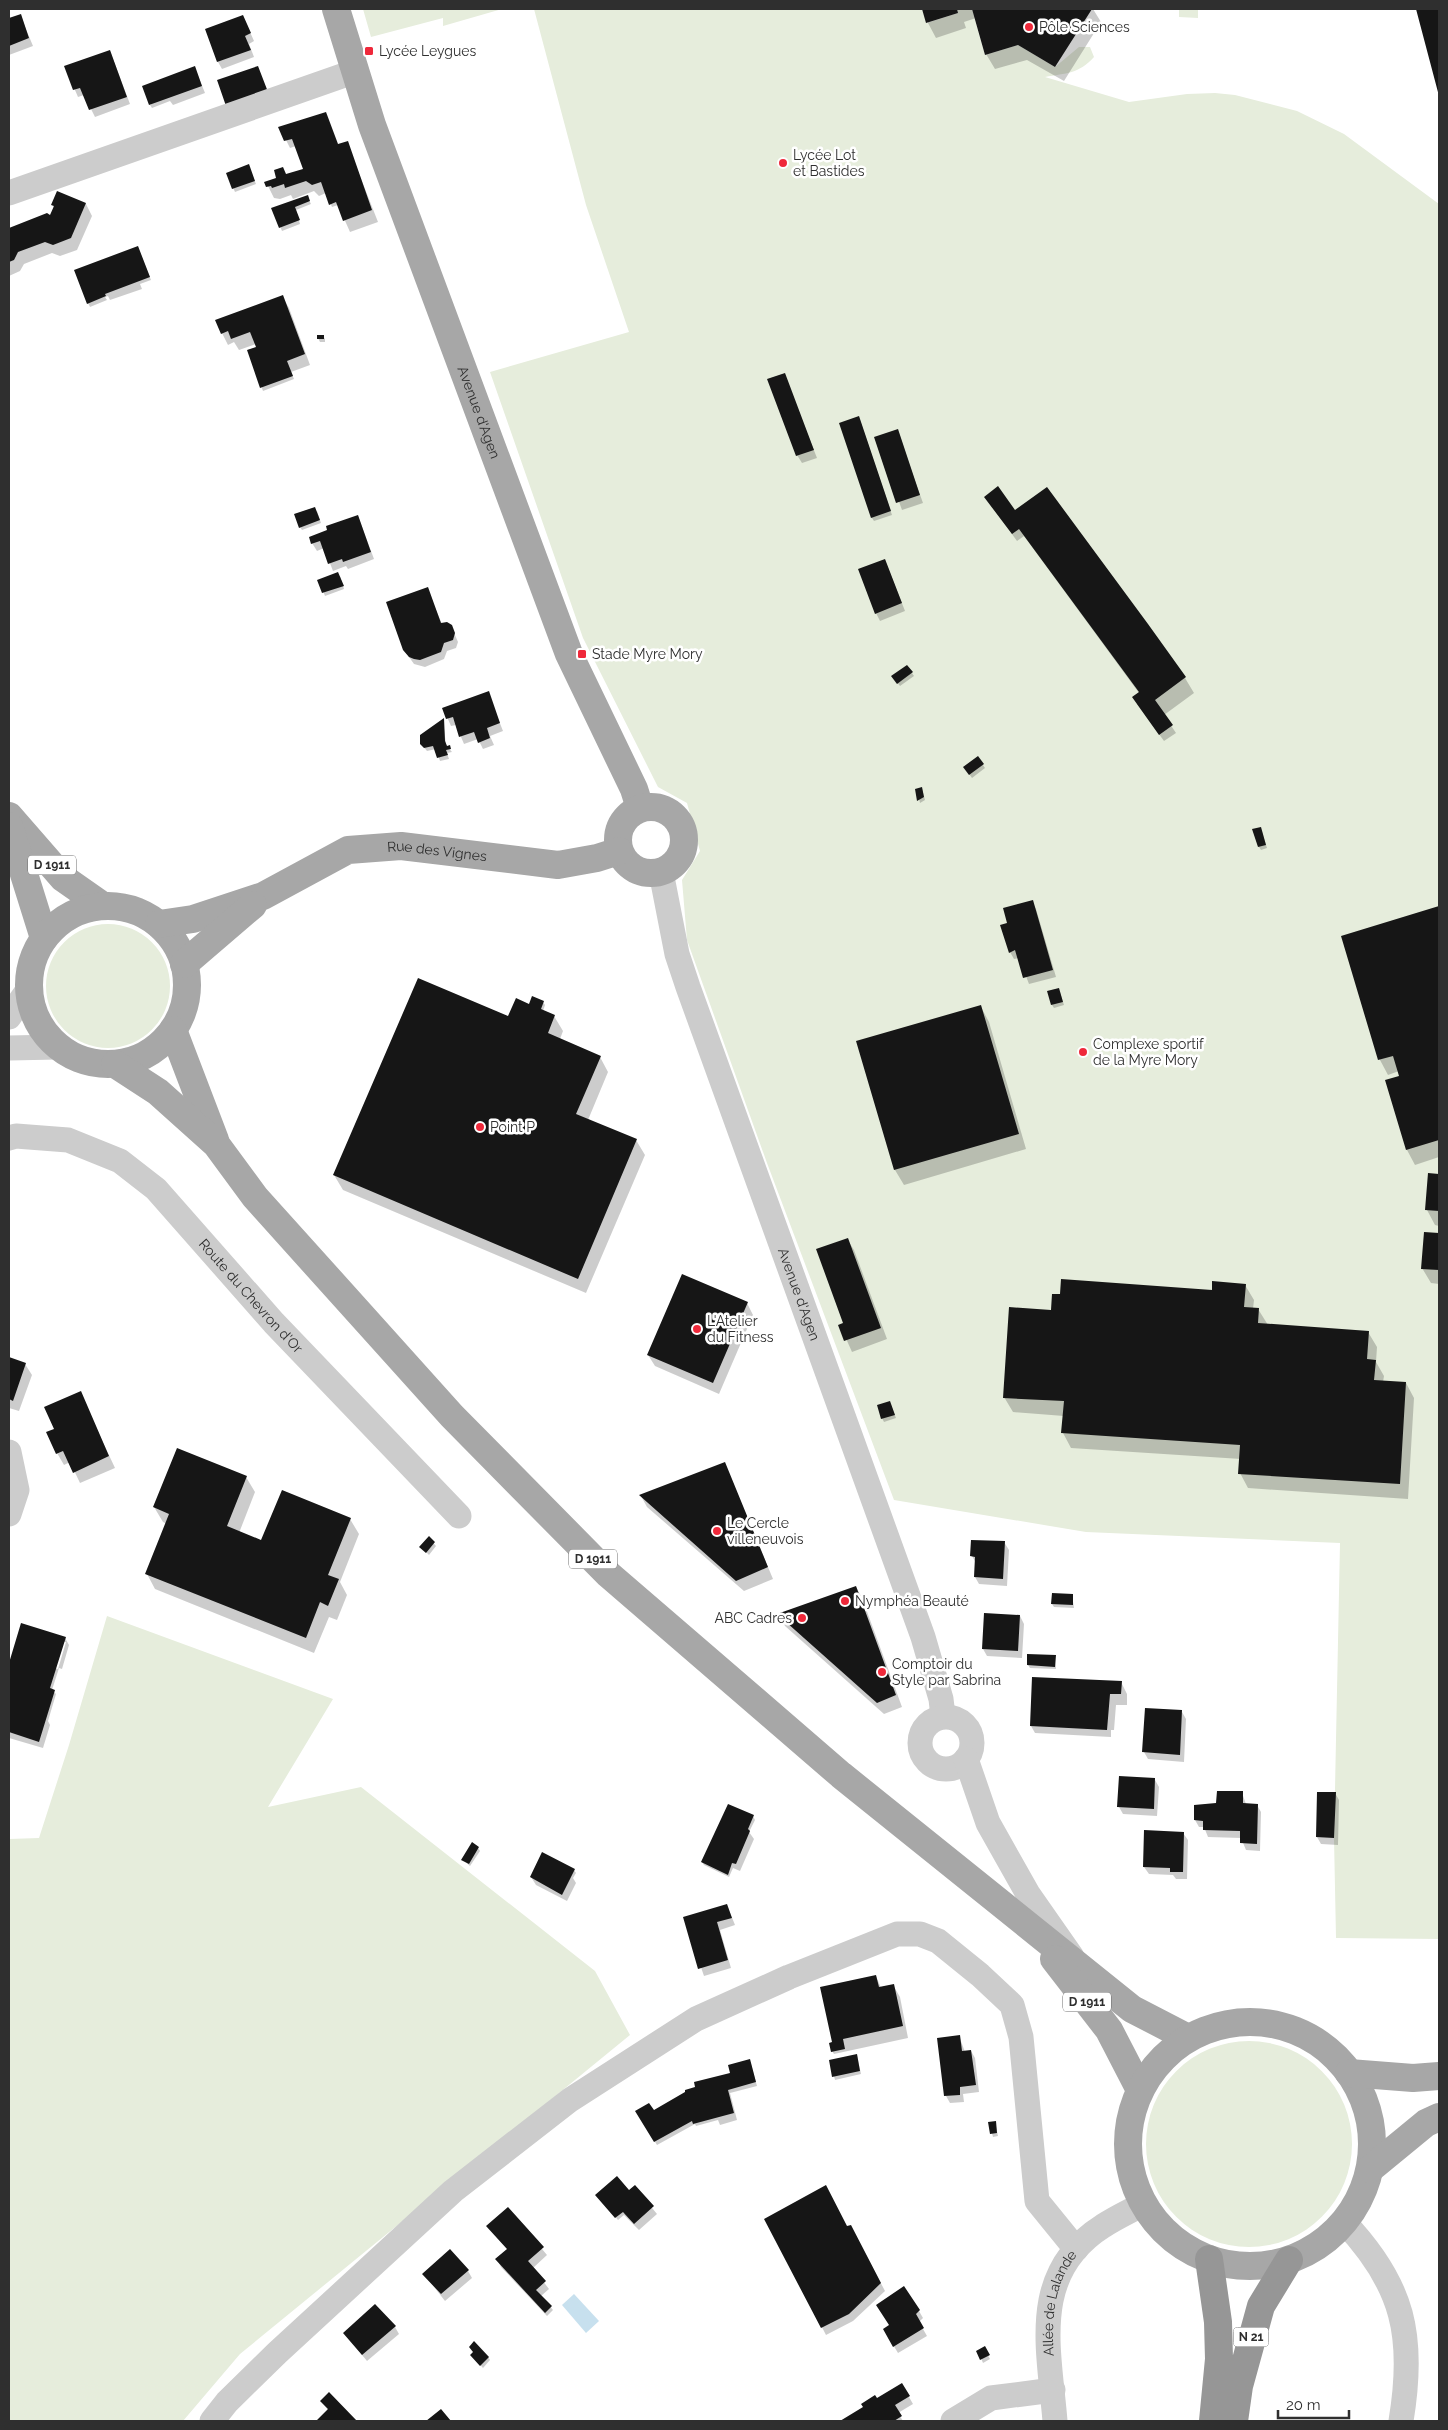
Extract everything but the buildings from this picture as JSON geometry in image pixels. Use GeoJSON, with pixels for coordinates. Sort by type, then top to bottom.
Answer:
{"type":"FeatureCollection","features":[{"type":"Feature","properties":{"kind":"highway","name":"N 21"},"geometry":{"type":"LineString","coordinates":[[1209,2259],[1218,2322],[1219,2359],[1213,2421]]}},
{"type":"Feature","properties":{"kind":"highway","name":"N 21"},"geometry":{"type":"LineString","coordinates":[[1234,2421],[1239,2386],[1261,2306],[1288,2260]]}},
{"type":"Feature","properties":{"kind":"main road","name":"Avenue d'Agen"},"geometry":{"type":"LineString","coordinates":[[336,9],[379,143],[569,654],[634,789],[640,808]]}},
{"type":"Feature","properties":{"kind":"main road"},"geometry":{"type":"LineString","coordinates":[[640,808],[662,808],[672,814],[679,822],[683,832],[682,852],[670,868],[660,872],[640,872],[631,867],[619,851],[617,840],[623,820],[640,808]]}},
{"type":"Feature","properties":{"kind":"main road","name":"D 1911"},"geometry":{"type":"LineString","coordinates":[[9,816],[63,878],[103,906]]}},
{"type":"Feature","properties":{"kind":"main road","name":"D 1911"},"geometry":{"type":"LineString","coordinates":[[9,826],[44,938]]}},
{"type":"Feature","properties":{"kind":"main road","name":"Rue des Vignes"},"geometry":{"type":"LineString","coordinates":[[160,924],[193,919],[263,896],[348,850],[401,846],[558,865],[597,858],[619,851]]}},
{"type":"Feature","properties":{"kind":"main road","name":"Rue des Vignes"},"geometry":{"type":"LineString","coordinates":[[184,964],[263,896]]}},
{"type":"Feature","properties":{"kind":"main road"},"geometry":{"type":"LineString","coordinates":[[103,906],[123,907],[142,913],[160,924],[175,942],[184,964],[186,994],[183,1010],[173,1030],[157,1046],[144,1054],[115,1064],[95,1063],[76,1057],[58,1046],[33,1012],[28,990],[29,971],[34,953],[44,938],[60,921],[80,910],[103,906]]}},
{"type":"Feature","properties":{"kind":"main road","name":"D 1911"},"geometry":{"type":"LineString","coordinates":[[173,1030],[216,1144]]}},
{"type":"Feature","properties":{"kind":"main road","name":"D 1911"},"geometry":{"type":"LineString","coordinates":[[115,1064],[158,1092],[216,1144],[255,1197],[452,1416],[608,1574],[841,1775],[1024,1920],[1132,2009],[1188,2038]]}},
{"type":"Feature","properties":{"kind":"main road","name":"D 1911"},"geometry":{"type":"LineString","coordinates":[[1024,1920],[1109,2030],[1140,2090]]}},
{"type":"Feature","properties":{"kind":"main road"},"geometry":{"type":"LineString","coordinates":[[1251,2022],[1288,2028],[1322,2046],[1349,2073],[1365,2102],[1372,2135],[1370,2169],[1360,2196],[1344,2222],[1319,2245],[1288,2260],[1249,2266],[1209,2259],[1176,2240],[1160,2228],[1143,2204],[1132,2179],[1127,2153],[1128,2131],[1132,2110],[1140,2090],[1160,2060],[1188,2038],[1219,2026],[1251,2022]]}},
{"type":"Feature","properties":{"kind":"main road"},"geometry":{"type":"LineString","coordinates":[[1349,2073],[1413,2078],[1439,2076]]}},
{"type":"Feature","properties":{"kind":"main road"},"geometry":{"type":"LineString","coordinates":[[1370,2169],[1426,2122],[1439,2118]]}},
{"type":"Feature","properties":{"kind":"street"},"geometry":{"type":"LineString","coordinates":[[9,193],[356,71]]}},
{"type":"Feature","properties":{"kind":"street","name":"Avenue d'Agen"},"geometry":{"type":"LineString","coordinates":[[660,872],[677,954],[688,987],[923,1637],[941,1699],[943,1716]]}},
{"type":"Feature","properties":{"kind":"street"},"geometry":{"type":"LineString","coordinates":[[9,1017],[28,990]]}},
{"type":"Feature","properties":{"kind":"street"},"geometry":{"type":"LineString","coordinates":[[9,1048],[58,1046]]}},
{"type":"Feature","properties":{"kind":"street","name":"Route du Chevron d'Or"},"geometry":{"type":"LineString","coordinates":[[9,1138],[16,1136],[68,1140],[120,1161],[156,1189],[274,1324],[459,1516]]}},
{"type":"Feature","properties":{"kind":"street"},"geometry":{"type":"LineString","coordinates":[[9,1452],[17,1490],[9,1514]]}},
{"type":"Feature","properties":{"kind":"street"},"geometry":{"type":"LineString","coordinates":[[943,1716],[960,1720],[971,1734],[971,1752],[958,1766],[947,1769],[936,1767],[926,1761],[920,1751],[919,1739],[923,1728],[932,1720],[943,1716]]}},
{"type":"Feature","properties":{"kind":"street"},"geometry":{"type":"LineString","coordinates":[[966,1759],[988,1823],[1028,1894],[1076,1963]]}},
{"type":"Feature","properties":{"kind":"street","name":"Allée de Lalande"},"geometry":{"type":"LineString","coordinates":[[212,2421],[227,2402],[277,2353],[453,2191],[570,2100],[696,2020],[789,1976],[897,1934],[920,1934],[938,1941],[980,1974],[1012,2005],[1022,2037],[1037,2200],[1076,2249],[1060,2271],[1050,2299],[1047,2327],[1055,2421]]}},
{"type":"Feature","properties":{"kind":"street"},"geometry":{"type":"LineString","coordinates":[[1076,2249],[1101,2227],[1143,2204]]}},
{"type":"Feature","properties":{"kind":"street"},"geometry":{"type":"LineString","coordinates":[[1344,2222],[1360,2239],[1394,2290],[1402,2316],[1406,2344],[1406,2396],[1402,2421]]}},
{"type":"Feature","properties":{"kind":"street"},"geometry":{"type":"LineString","coordinates":[[953,2421],[991,2398],[1053,2390]]}},
{"type":"Feature","properties":{"kind":"green space"},"geometry":{"type":"Polygon","coordinates":[[[363,9],[502,9],[443,26],[443,18],[371,37],[363,9]]]}},
{"type":"Feature","properties":{"kind":"green space","name":"Complexe sportif de la Myre Mory"},"geometry":{"type":"Polygon","coordinates":[[[534,9],[922,9],[927,23],[958,13],[957,9],[972,9],[985,55],[1018,45],[1055,67],[1079,47],[1090,47],[1094,57],[1083,67],[1072,72],[1045,77],[1129,102],[1187,94],[1215,93],[1235,95],[1297,111],[1344,134],[1439,204],[1439,1939],[1336,1938],[1334,1838],[1340,1543],[1086,1532],[894,1500],[767,1163],[687,940],[682,880],[700,851],[687,803],[658,787],[583,638],[490,372],[629,332],[586,205],[534,9]]]}},
{"type":"Feature","properties":{"kind":"green space"},"geometry":{"type":"Polygon","coordinates":[[[1179,9],[1198,9],[1198,18],[1179,17],[1179,9]]]}},
{"type":"Feature","properties":{"kind":"green space"},"geometry":{"type":"Polygon","coordinates":[[[108,924],[132,928],[152,942],[166,962],[170,986],[166,1010],[152,1030],[132,1044],[108,1048],[84,1044],[64,1030],[50,1010],[46,986],[50,962],[64,942],[84,928],[108,924]]]}},
{"type":"Feature","properties":{"kind":"green space"},"geometry":{"type":"Polygon","coordinates":[[[107,1616],[333,1699],[268,1807],[361,1787],[595,1971],[630,2035],[240,2354],[183,2421],[9,2421],[9,1839],[39,1838],[107,1616]]]}},
{"type":"Feature","properties":{"kind":"green space"},"geometry":{"type":"Polygon","coordinates":[[[1239,2041],[1259,2041],[1279,2045],[1298,2053],[1322,2071],[1335,2087],[1344,2104],[1352,2134],[1348,2174],[1344,2184],[1335,2201],[1322,2217],[1298,2235],[1279,2243],[1259,2247],[1239,2247],[1219,2243],[1200,2235],[1184,2224],[1169,2209],[1158,2193],[1150,2174],[1146,2154],[1146,2134],[1150,2114],[1158,2095],[1169,2079],[1184,2064],[1200,2053],[1219,2045],[1239,2041]]]}},
{"type":"Feature","properties":{"kind":"water"},"geometry":{"type":"Polygon","coordinates":[[[574,2294],[599,2321],[586,2333],[562,2305],[574,2294]]]}},
{"type":"Feature","properties":{"kind":"place","name":"Pôle Sciences"},"geometry":{"type":"Point","coordinates":[1029,27]}},
{"type":"Feature","properties":{"kind":"place","name":"Lycée Leygues"},"geometry":{"type":"Point","coordinates":[369,51]}},
{"type":"Feature","properties":{"kind":"place","name":"Lycée Lot et Bastides"},"geometry":{"type":"Point","coordinates":[783,163]}},
{"type":"Feature","properties":{"kind":"place","name":"Stade Myre Mory"},"geometry":{"type":"Point","coordinates":[582,654]}},
{"type":"Feature","properties":{"kind":"place","name":"Complexe sportif de la Myre Mory"},"geometry":{"type":"Point","coordinates":[1083,1052]}},
{"type":"Feature","properties":{"kind":"place","name":"Point P"},"geometry":{"type":"Point","coordinates":[480,1127]}},
{"type":"Feature","properties":{"kind":"place","name":"L'Atelier du Fitness"},"geometry":{"type":"Point","coordinates":[697,1329]}},
{"type":"Feature","properties":{"kind":"place","name":"Le Cercle villeneuvois"},"geometry":{"type":"Point","coordinates":[717,1531]}},
{"type":"Feature","properties":{"kind":"place","name":"Nymphéa Beauté"},"geometry":{"type":"Point","coordinates":[845,1601]}},
{"type":"Feature","properties":{"kind":"place","name":"ABC Cadres"},"geometry":{"type":"Point","coordinates":[802,1618]}},
{"type":"Feature","properties":{"kind":"place","name":"Comptoir du Style par Sabrina"},"geometry":{"type":"Point","coordinates":[882,1672]}}]}
